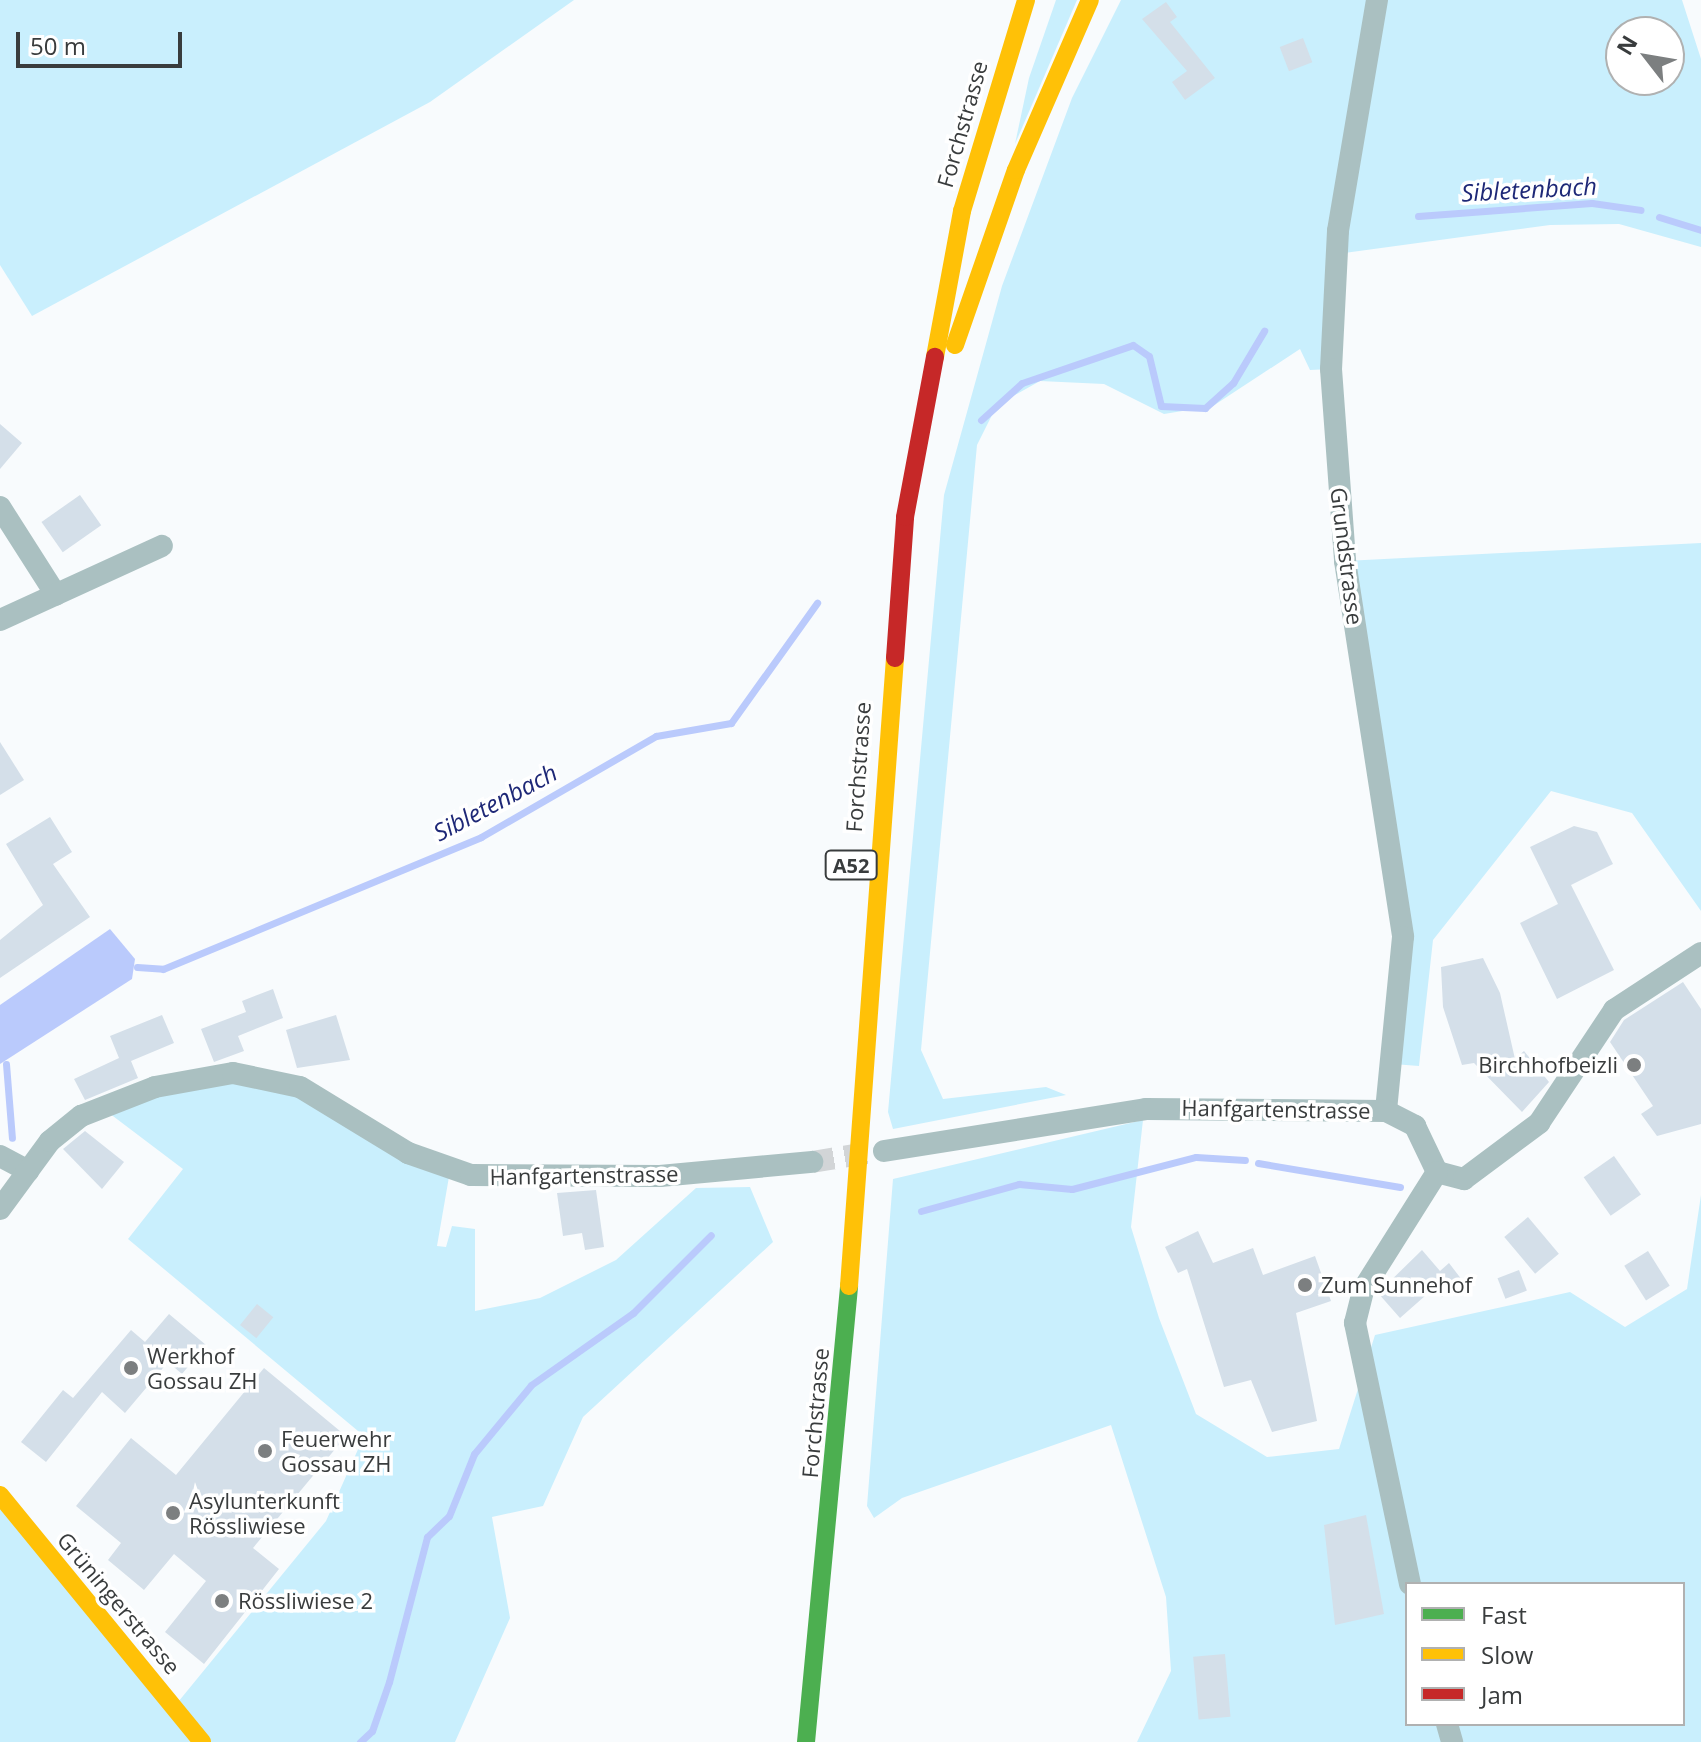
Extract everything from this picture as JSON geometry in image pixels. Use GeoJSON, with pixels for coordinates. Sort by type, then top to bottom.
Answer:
{"type":"FeatureCollection","features":[{"type":"Feature","properties":{"kind":"main road","name":"Forchstrasse"},"geometry":{"type":"LineString","coordinates":[[806,1742],[843,1372],[887,697],[909,490],[962,211],[1026,0]]}},
{"type":"Feature","properties":{"kind":"main road"},"geometry":{"type":"LineString","coordinates":[[909,490],[1012,182],[1090,0]]}},
{"type":"Feature","properties":{"kind":"main road","name":"Forchstrasse"},"geometry":{"type":"LineString","coordinates":[[794,1632],[814,1422]]}},
{"type":"Feature","properties":{"kind":"main road","name":"Grüningerstrasse"},"geometry":{"type":"LineString","coordinates":[[0,1495],[202,1742]]}},
{"type":"Feature","properties":{"kind":"street","name":"Grundstrasse"},"geometry":{"type":"LineString","coordinates":[[1377,0],[1338,231],[1331,369],[1345,561],[1403,937],[1386,1111]]}},
{"type":"Feature","properties":{"kind":"street"},"geometry":{"type":"LineString","coordinates":[[0,507],[56,595]]}},
{"type":"Feature","properties":{"kind":"street"},"geometry":{"type":"LineString","coordinates":[[0,620],[162,546]]}},
{"type":"Feature","properties":{"kind":"street"},"geometry":{"type":"LineString","coordinates":[[1410,1582],[1355,1323],[1364,1288],[1437,1172],[1464,1179],[1511,1150],[1548,1113],[1604,1020],[1701,953]]}},
{"type":"Feature","properties":{"kind":"street","name":"Hanfgartenstrasse"},"geometry":{"type":"LineString","coordinates":[[0,1209],[59,1132],[101,1107],[233,1073],[300,1087],[408,1153],[471,1175],[660,1176],[812,1162]]}},
{"type":"Feature","properties":{"kind":"street","name":"Hanfgartenstrasse"},"geometry":{"type":"LineString","coordinates":[[884,1151],[1146,1109],[1386,1111],[1415,1126],[1437,1172]]}},
{"type":"Feature","properties":{"kind":"street"},"geometry":{"type":"LineString","coordinates":[[0,1156],[28,1171]]}},
{"type":"Feature","properties":{"kind":"shaded area"},"geometry":{"type":"Polygon","coordinates":[[[0,0],[574,0],[430,102],[32,316],[0,265],[0,0]]]}},
{"type":"Feature","properties":{"kind":"shaded area"},"geometry":{"type":"Polygon","coordinates":[[[1056,0],[1077,0],[1015,144],[1029,78],[1056,0]]]}},
{"type":"Feature","properties":{"kind":"shaded area"},"geometry":{"type":"Polygon","coordinates":[[[1121,0],[1682,0],[1701,59],[1701,247],[1619,224],[1550,225],[1337,254],[1331,369],[1310,370],[1300,349],[1213,406],[1164,414],[1104,384],[1040,381],[997,405],[977,445],[921,1050],[943,1099],[1046,1087],[1066,1095],[893,1129],[888,1112],[944,495],[1002,286],[1072,98],[1121,0]]]}},
{"type":"Feature","properties":{"kind":"shaded area"},"geometry":{"type":"Polygon","coordinates":[[[1701,543],[1701,911],[1632,813],[1551,791],[1433,940],[1419,1066],[1393,1064],[1404,967],[1345,561],[1701,543]]]}},
{"type":"Feature","properties":{"kind":"shaded area"},"geometry":{"type":"Polygon","coordinates":[[[259,1074],[450,1171],[437,1246],[446,1247],[452,1226],[475,1229],[475,1311],[540,1298],[616,1260],[696,1188],[750,1187],[773,1242],[583,1417],[543,1506],[492,1517],[510,1618],[455,1742],[0,1742],[0,1495],[174,1707],[326,1521],[364,1436],[128,1239],[183,1169],[101,1107],[259,1074]]]}},
{"type":"Feature","properties":{"kind":"shaded area"},"geometry":{"type":"Polygon","coordinates":[[[1143,1120],[1131,1227],[1159,1318],[1196,1414],[1267,1457],[1339,1449],[1375,1335],[1570,1292],[1625,1327],[1687,1289],[1701,1195],[1701,1742],[1137,1742],[1171,1671],[1166,1597],[1111,1425],[902,1498],[874,1518],[867,1506],[893,1179],[1143,1120]]]}},
{"type":"Feature","properties":{"kind":"water"},"geometry":{"type":"Polygon","coordinates":[[[110,929],[135,959],[132,979],[0,1064],[0,1005],[110,929]]]}},
{"type":"Feature","properties":{"kind":"building"},"geometry":{"type":"Polygon","coordinates":[[[1166,2],[1177,17],[1170,22],[1215,78],[1185,100],[1172,82],[1187,71],[1142,19],[1166,2]]]}},
{"type":"Feature","properties":{"kind":"building"},"geometry":{"type":"Polygon","coordinates":[[[1303,38],[1312,62],[1289,71],[1280,47],[1303,38]]]}},
{"type":"Feature","properties":{"kind":"building"},"geometry":{"type":"Polygon","coordinates":[[[0,424],[22,443],[0,469],[0,424]]]}},
{"type":"Feature","properties":{"kind":"building"},"geometry":{"type":"Polygon","coordinates":[[[80,495],[101,525],[63,552],[41,522],[80,495]]]}},
{"type":"Feature","properties":{"kind":"building"},"geometry":{"type":"Polygon","coordinates":[[[0,742],[24,780],[0,795],[0,742]]]}},
{"type":"Feature","properties":{"kind":"building"},"geometry":{"type":"Polygon","coordinates":[[[50,817],[72,852],[53,864],[90,917],[0,978],[0,940],[43,905],[6,844],[50,817]]]}},
{"type":"Feature","properties":{"kind":"building"},"geometry":{"type":"Polygon","coordinates":[[[1574,826],[1597,832],[1613,864],[1571,885],[1614,970],[1557,999],[1520,923],[1558,904],[1530,847],[1574,826]]]}},
{"type":"Feature","properties":{"kind":"building"},"geometry":{"type":"Polygon","coordinates":[[[1483,958],[1500,993],[1515,1059],[1524,1051],[1549,1082],[1522,1112],[1474,1063],[1462,1065],[1443,1007],[1441,967],[1483,958]]]}},
{"type":"Feature","properties":{"kind":"building"},"geometry":{"type":"Polygon","coordinates":[[[1683,982],[1701,1009],[1701,1124],[1657,1136],[1641,1114],[1653,1106],[1610,1042],[1624,1020],[1683,982]]]}},
{"type":"Feature","properties":{"kind":"building"},"geometry":{"type":"Polygon","coordinates":[[[273,989],[283,1018],[238,1036],[244,1051],[214,1062],[201,1029],[246,1012],[242,1001],[273,989]]]}},
{"type":"Feature","properties":{"kind":"building"},"geometry":{"type":"Polygon","coordinates":[[[162,1015],[174,1043],[131,1061],[138,1078],[85,1100],[74,1079],[119,1058],[110,1036],[162,1015]]]}},
{"type":"Feature","properties":{"kind":"building"},"geometry":{"type":"Polygon","coordinates":[[[336,1015],[350,1060],[297,1068],[286,1030],[336,1015]]]}},
{"type":"Feature","properties":{"kind":"building"},"geometry":{"type":"Polygon","coordinates":[[[85,1131],[124,1162],[102,1189],[63,1149],[85,1131]]]}},
{"type":"Feature","properties":{"kind":"building"},"geometry":{"type":"Polygon","coordinates":[[[1614,1156],[1641,1195],[1611,1216],[1584,1177],[1614,1156]]]}},
{"type":"Feature","properties":{"kind":"building"},"geometry":{"type":"Polygon","coordinates":[[[596,1190],[604,1247],[585,1250],[582,1233],[563,1236],[557,1193],[596,1190]]]}},
{"type":"Feature","properties":{"kind":"building"},"geometry":{"type":"Polygon","coordinates":[[[1528,1217],[1559,1254],[1535,1274],[1504,1237],[1528,1217]]]}},
{"type":"Feature","properties":{"kind":"building"},"geometry":{"type":"Polygon","coordinates":[[[1198,1231],[1213,1263],[1253,1248],[1263,1275],[1315,1256],[1331,1301],[1296,1313],[1317,1421],[1272,1432],[1251,1380],[1224,1387],[1187,1269],[1178,1273],[1165,1247],[1198,1231]]]}},
{"type":"Feature","properties":{"kind":"building"},"geometry":{"type":"Polygon","coordinates":[[[1422,1250],[1440,1271],[1449,1263],[1462,1280],[1442,1297],[1434,1288],[1400,1318],[1378,1293],[1422,1250]]]}},
{"type":"Feature","properties":{"kind":"building"},"geometry":{"type":"Polygon","coordinates":[[[1648,1251],[1670,1286],[1646,1301],[1624,1266],[1648,1251]]]}},
{"type":"Feature","properties":{"kind":"building"},"geometry":{"type":"Polygon","coordinates":[[[1519,1270],[1527,1291],[1505,1299],[1498,1278],[1519,1270]]]}},
{"type":"Feature","properties":{"kind":"building"},"geometry":{"type":"Polygon","coordinates":[[[257,1304],[273,1317],[256,1338],[240,1325],[257,1304]]]}},
{"type":"Feature","properties":{"kind":"building","name":"Werkhof Gossau ZH"},"geometry":{"type":"Polygon","coordinates":[[[169,1314],[206,1345],[182,1374],[168,1362],[125,1413],[102,1392],[46,1462],[21,1442],[63,1390],[73,1398],[131,1330],[145,1342],[169,1314]]]}},
{"type":"Feature","properties":{"kind":"building"},"geometry":{"type":"Polygon","coordinates":[[[264,1368],[346,1436],[253,1548],[279,1569],[204,1664],[165,1632],[206,1581],[174,1554],[144,1590],[108,1560],[121,1543],[76,1506],[131,1438],[176,1475],[264,1368]]]}},
{"type":"Feature","properties":{"kind":"building"},"geometry":{"type":"Polygon","coordinates":[[[1366,1515],[1384,1614],[1335,1625],[1324,1525],[1366,1515]]]}},
{"type":"Feature","properties":{"kind":"building"},"geometry":{"type":"Polygon","coordinates":[[[1225,1654],[1230,1717],[1199,1720],[1193,1657],[1225,1654]]]}},
{"type":"Feature","properties":{"kind":"waterway","name":"Sibletenbach"},"geometry":{"type":"LineString","coordinates":[[1418,216],[1592,203],[1641,210]]}},
{"type":"Feature","properties":{"kind":"waterway","name":"Sibletenbach"},"geometry":{"type":"LineString","coordinates":[[1659,217],[1701,230]]}},
{"type":"Feature","properties":{"kind":"waterway","name":"Sibletenbach"},"geometry":{"type":"LineString","coordinates":[[981,420],[1022,383],[1133,345],[1149,356],[1161,406],[1205,408],[1233,383],[1264,331]]}},
{"type":"Feature","properties":{"kind":"waterway","name":"Sibletenbach"},"geometry":{"type":"LineString","coordinates":[[137,967],[163,969],[481,837],[656,736],[731,723],[817,603]]}},
{"type":"Feature","properties":{"kind":"waterway"},"geometry":{"type":"LineString","coordinates":[[6,1064],[12,1138]]}},
{"type":"Feature","properties":{"kind":"waterway"},"geometry":{"type":"LineString","coordinates":[[921,1211],[1019,1184],[1072,1189],[1196,1157],[1245,1160]]}},
{"type":"Feature","properties":{"kind":"waterway"},"geometry":{"type":"LineString","coordinates":[[1258,1163],[1400,1187]]}},
{"type":"Feature","properties":{"kind":"waterway"},"geometry":{"type":"LineString","coordinates":[[360,1742],[372,1731],[389,1682],[427,1537],[449,1516],[474,1454],[531,1385],[633,1313],[711,1235]]}},
{"type":"Feature","properties":{"kind":"tunnel"},"geometry":{"type":"LineString","coordinates":[[812,1162],[867,1153]]}},
{"type":"Feature","properties":{"kind":"traffic: fast"},"geometry":{"type":"LineString","coordinates":[[806,1742],[849,1286]]}},
{"type":"Feature","properties":{"kind":"traffic: slow"},"geometry":{"type":"LineString","coordinates":[[935,357],[962,211],[1026,0]]}},
{"type":"Feature","properties":{"kind":"traffic: slow"},"geometry":{"type":"LineString","coordinates":[[955,345],[1016,170],[1090,0]]}},
{"type":"Feature","properties":{"kind":"traffic: slow"},"geometry":{"type":"LineString","coordinates":[[849,1286],[895,658]]}},
{"type":"Feature","properties":{"kind":"traffic: slow"},"geometry":{"type":"LineString","coordinates":[[0,1495],[202,1742]]}},
{"type":"Feature","properties":{"kind":"traffic: jam"},"geometry":{"type":"LineString","coordinates":[[895,658],[905,517],[935,357]]}},
{"type":"Feature","properties":{"kind":"place","name":"Birchhofbeizli"},"geometry":{"type":"Point","coordinates":[1634,1065]}},
{"type":"Feature","properties":{"kind":"place","name":"Zum Sunnehof"},"geometry":{"type":"Point","coordinates":[1305,1285]}},
{"type":"Feature","properties":{"kind":"place","name":"Werkhof Gossau ZH"},"geometry":{"type":"Point","coordinates":[131,1368]}},
{"type":"Feature","properties":{"kind":"place","name":"Feuerwehr Gossau ZH"},"geometry":{"type":"Point","coordinates":[265,1451]}},
{"type":"Feature","properties":{"kind":"place","name":"Asylunterkunft Rössliwiese"},"geometry":{"type":"Point","coordinates":[173,1513]}},
{"type":"Feature","properties":{"kind":"place","name":"Rössliwiese 2"},"geometry":{"type":"Point","coordinates":[222,1601]}}]}
